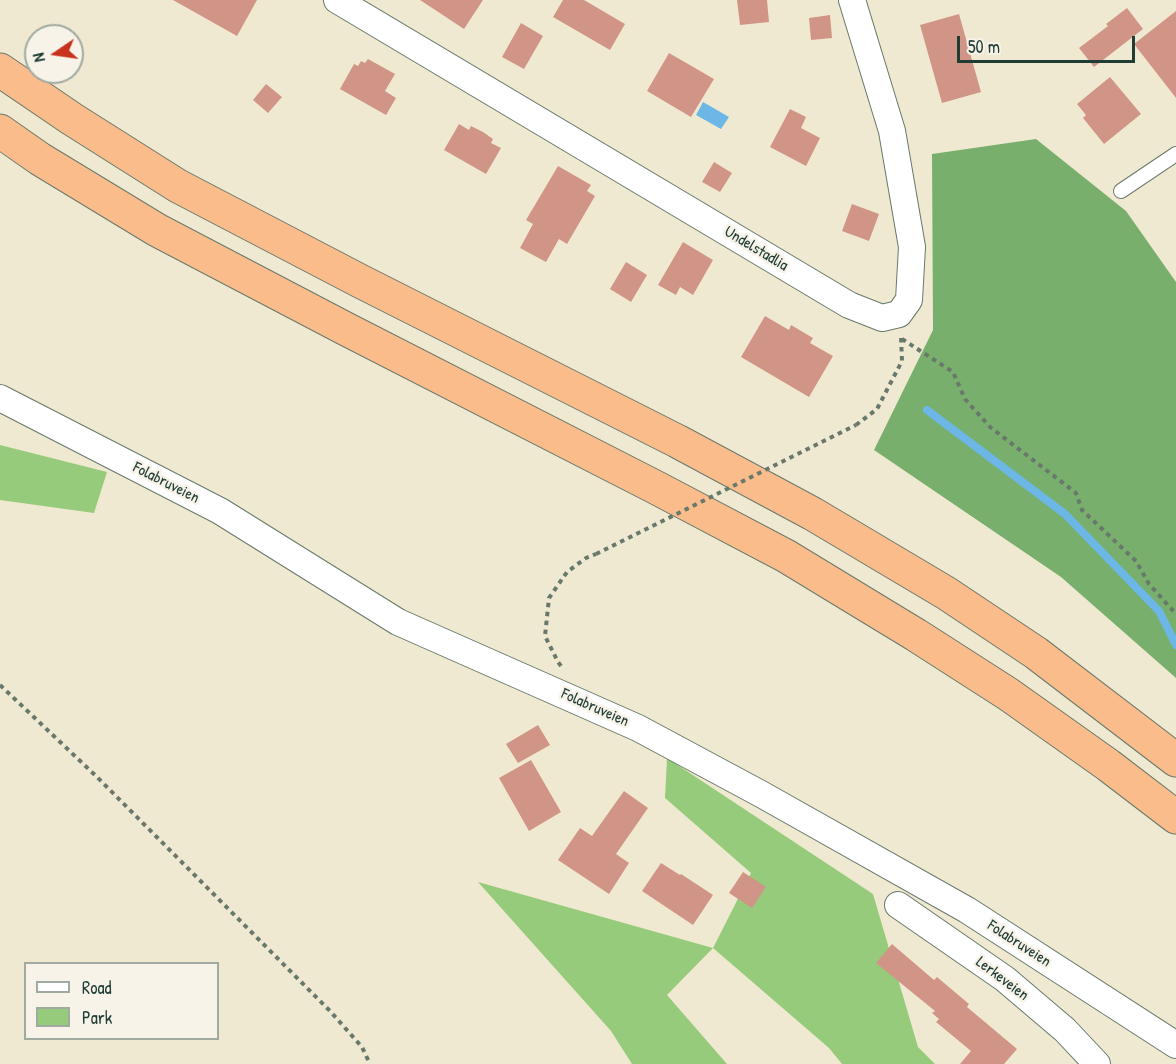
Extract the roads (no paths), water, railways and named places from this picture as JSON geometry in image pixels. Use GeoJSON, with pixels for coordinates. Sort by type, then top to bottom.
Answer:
{"type":"FeatureCollection","features":[{"type":"Feature","properties":{"kind":"highway"},"geometry":{"type":"LineString","coordinates":[[0,70],[178,186],[676,441],[813,514],[955,599],[1036,654],[1176,760]]}},
{"type":"Feature","properties":{"kind":"highway"},"geometry":{"type":"LineString","coordinates":[[0,131],[40,159],[157,230],[786,556],[1008,694],[1176,817]]}},
{"type":"Feature","properties":{"kind":"street","name":"Undelstadlia"},"geometry":{"type":"LineString","coordinates":[[337,0],[849,305],[900,326],[909,300],[912,247],[892,131],[852,0]]}},
{"type":"Feature","properties":{"kind":"street","name":"Folabruveien"},"geometry":{"type":"LineString","coordinates":[[0,398],[220,511],[398,622],[638,728],[761,794],[968,910],[1176,1045]]}},
{"type":"Feature","properties":{"kind":"street","name":"Lerkeveien"},"geometry":{"type":"LineString","coordinates":[[898,904],[1005,979],[1065,1030],[1097,1064]]}},
{"type":"Feature","properties":{"kind":"lane"},"geometry":{"type":"LineString","coordinates":[[1121,192],[1176,154]]}},
{"type":"Feature","properties":{"kind":"water"},"geometry":{"type":"Polygon","coordinates":[[[703,102],[729,117],[721,129],[696,115],[703,102]]]}},
{"type":"Feature","properties":{"kind":"waterway"},"geometry":{"type":"LineString","coordinates":[[927,410],[1065,514],[1159,611],[1176,645]]}}]}
